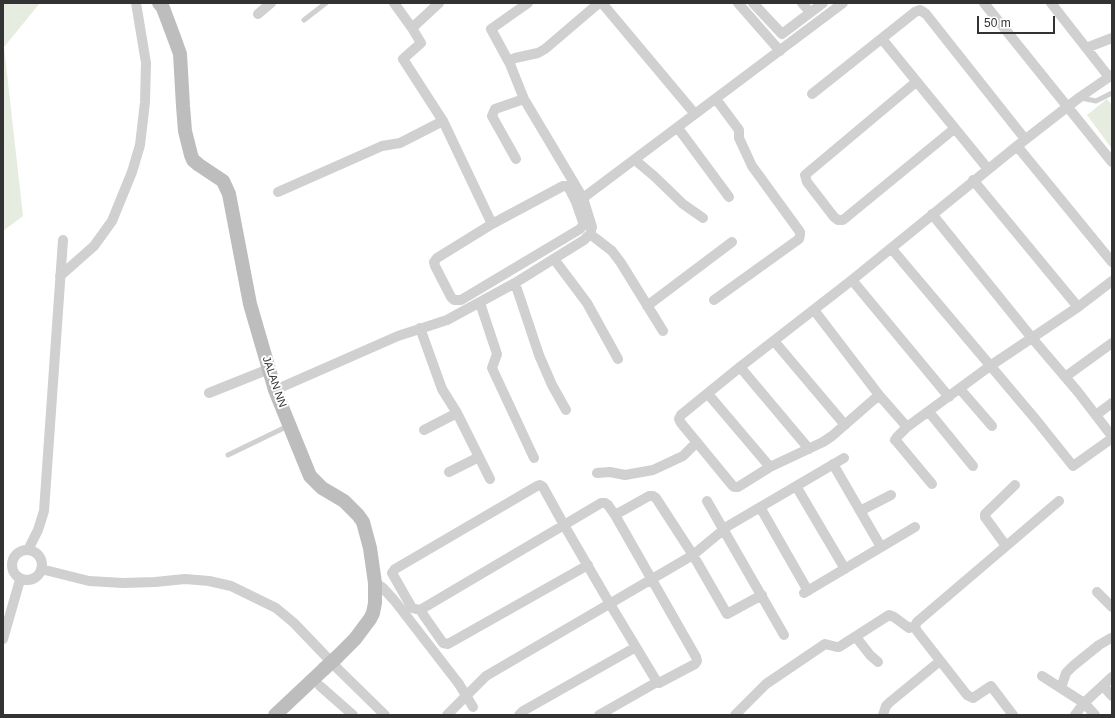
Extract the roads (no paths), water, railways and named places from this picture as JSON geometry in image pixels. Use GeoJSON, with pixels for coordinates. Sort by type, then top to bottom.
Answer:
{"type":"FeatureCollection","features":[{"type":"Feature","properties":{"kind":"street"},"geometry":{"type":"LineString","coordinates":[[60,276],[94,246],[112,221],[132,172],[140,145],[145,102],[146,63],[136,3]]}},
{"type":"Feature","properties":{"kind":"street","name":"JALAN NN"},"geometry":{"type":"LineString","coordinates":[[160,3],[180,54],[183,112],[190,155],[193,160],[223,181],[229,194],[250,304],[275,390],[310,476],[314,482],[333,496],[344,501],[358,515],[363,522],[370,548],[375,583],[375,603],[370,619],[356,640],[275,715]]}},
{"type":"Feature","properties":{"kind":"street"},"geometry":{"type":"LineString","coordinates":[[258,14],[271,3]]}},
{"type":"Feature","properties":{"kind":"street"},"geometry":{"type":"LineString","coordinates":[[394,3],[412,28],[421,44],[403,60],[443,121],[492,224]]}},
{"type":"Feature","properties":{"kind":"street"},"geometry":{"type":"LineString","coordinates":[[412,28],[439,3]]}},
{"type":"Feature","properties":{"kind":"street"},"geometry":{"type":"LineString","coordinates":[[275,390],[398,336],[448,320],[515,283],[584,240],[590,234],[592,227],[579,200],[524,99],[510,64],[491,29],[528,3]]}},
{"type":"Feature","properties":{"kind":"street"},"geometry":{"type":"LineString","coordinates":[[510,64],[511,60],[515,58],[538,53],[545,49],[598,3]]}},
{"type":"Feature","properties":{"kind":"street"},"geometry":{"type":"LineString","coordinates":[[602,3],[695,114]]}},
{"type":"Feature","properties":{"kind":"street"},"geometry":{"type":"LineString","coordinates":[[738,3],[780,51]]}},
{"type":"Feature","properties":{"kind":"street"},"geometry":{"type":"LineString","coordinates":[[753,3],[782,34],[823,3]]}},
{"type":"Feature","properties":{"kind":"street"},"geometry":{"type":"LineString","coordinates":[[802,3],[810,12]]}},
{"type":"Feature","properties":{"kind":"street"},"geometry":{"type":"LineString","coordinates":[[579,200],[678,128],[843,3]]}},
{"type":"Feature","properties":{"kind":"street"},"geometry":{"type":"LineString","coordinates":[[984,3],[1112,162]]}},
{"type":"Feature","properties":{"kind":"street"},"geometry":{"type":"LineString","coordinates":[[879,395],[823,442],[770,467],[738,487],[734,487],[681,423],[679,418],[740,367],[852,280],[973,180],[1080,97],[1110,76],[1051,3]]}},
{"type":"Feature","properties":{"kind":"street"},"geometry":{"type":"LineString","coordinates":[[812,94],[915,12],[920,10],[924,12],[1112,262]]}},
{"type":"Feature","properties":{"kind":"street"},"geometry":{"type":"LineString","coordinates":[[1086,48],[1112,38]]}},
{"type":"Feature","properties":{"kind":"street"},"geometry":{"type":"LineString","coordinates":[[882,39],[988,169]]}},
{"type":"Feature","properties":{"kind":"street"},"geometry":{"type":"LineString","coordinates":[[916,82],[805,175],[806,182],[834,217],[838,220],[843,220],[954,129]]}},
{"type":"Feature","properties":{"kind":"street"},"geometry":{"type":"LineString","coordinates":[[516,158],[492,116],[495,109],[524,99]]}},
{"type":"Feature","properties":{"kind":"street"},"geometry":{"type":"LineString","coordinates":[[714,300],[799,239],[800,235],[800,232],[752,166],[739,138],[739,130],[716,99]]}},
{"type":"Feature","properties":{"kind":"street"},"geometry":{"type":"LineString","coordinates":[[278,192],[382,146],[400,143],[443,121]]}},
{"type":"Feature","properties":{"kind":"street"},"geometry":{"type":"LineString","coordinates":[[678,128],[729,197]]}},
{"type":"Feature","properties":{"kind":"street"},"geometry":{"type":"LineString","coordinates":[[634,160],[654,176],[683,204],[703,218]]}},
{"type":"Feature","properties":{"kind":"street"},"geometry":{"type":"LineString","coordinates":[[973,180],[1078,307]]}},
{"type":"Feature","properties":{"kind":"street"},"geometry":{"type":"LineString","coordinates":[[563,186],[569,188],[579,200],[583,222],[580,229],[461,300],[454,300],[435,266],[435,260],[492,224],[563,186]]}},
{"type":"Feature","properties":{"kind":"street"},"geometry":{"type":"LineString","coordinates":[[891,248],[1073,466],[1111,439],[1111,435],[1096,415],[932,214]]}},
{"type":"Feature","properties":{"kind":"street"},"geometry":{"type":"LineString","coordinates":[[590,234],[612,251],[663,331]]}},
{"type":"Feature","properties":{"kind":"street"},"geometry":{"type":"LineString","coordinates":[[28,550],[38,530],[44,511],[63,240]]}},
{"type":"Feature","properties":{"kind":"street"},"geometry":{"type":"LineString","coordinates":[[647,306],[732,242]]}},
{"type":"Feature","properties":{"kind":"street"},"geometry":{"type":"LineString","coordinates":[[554,259],[587,303],[618,359]]}},
{"type":"Feature","properties":{"kind":"street"},"geometry":{"type":"LineString","coordinates":[[852,280],[949,397]]}},
{"type":"Feature","properties":{"kind":"street"},"geometry":{"type":"LineString","coordinates":[[932,484],[896,440],[897,437],[907,427],[990,366],[1078,307],[1112,281]]}},
{"type":"Feature","properties":{"kind":"street"},"geometry":{"type":"LineString","coordinates":[[515,283],[539,355],[552,385],[566,410]]}},
{"type":"Feature","properties":{"kind":"street"},"geometry":{"type":"LineString","coordinates":[[480,303],[497,354],[492,368],[534,458]]}},
{"type":"Feature","properties":{"kind":"street"},"geometry":{"type":"LineString","coordinates":[[814,310],[879,395],[907,427]]}},
{"type":"Feature","properties":{"kind":"street"},"geometry":{"type":"LineString","coordinates":[[420,328],[442,389],[457,413],[490,479]]}},
{"type":"Feature","properties":{"kind":"street"},"geometry":{"type":"LineString","coordinates":[[774,341],[845,425]]}},
{"type":"Feature","properties":{"kind":"street"},"geometry":{"type":"LineString","coordinates":[[1065,377],[1112,343]]}},
{"type":"Feature","properties":{"kind":"street"},"geometry":{"type":"LineString","coordinates":[[740,367],[809,449]]}},
{"type":"Feature","properties":{"kind":"street"},"geometry":{"type":"LineString","coordinates":[[209,393],[269,369]]}},
{"type":"Feature","properties":{"kind":"street"},"geometry":{"type":"LineString","coordinates":[[960,389],[992,426]]}},
{"type":"Feature","properties":{"kind":"street"},"geometry":{"type":"LineString","coordinates":[[708,394],[770,467]]}},
{"type":"Feature","properties":{"kind":"street"},"geometry":{"type":"LineString","coordinates":[[1096,415],[1112,403]]}},
{"type":"Feature","properties":{"kind":"street"},"geometry":{"type":"LineString","coordinates":[[929,412],[973,466]]}},
{"type":"Feature","properties":{"kind":"street"},"geometry":{"type":"LineString","coordinates":[[424,430],[457,413]]}},
{"type":"Feature","properties":{"kind":"street"},"geometry":{"type":"LineString","coordinates":[[597,473],[610,472],[625,476],[653,470],[683,456],[697,442]]}},
{"type":"Feature","properties":{"kind":"street"},"geometry":{"type":"LineString","coordinates":[[449,472],[479,457]]}},
{"type":"Feature","properties":{"kind":"street"},"geometry":{"type":"LineString","coordinates":[[447,715],[486,676],[652,580],[692,555],[724,530],[760,507],[844,458]]}},
{"type":"Feature","properties":{"kind":"street"},"geometry":{"type":"LineString","coordinates":[[833,464],[881,547]]}},
{"type":"Feature","properties":{"kind":"street"},"geometry":{"type":"LineString","coordinates":[[588,565],[448,644],[443,643],[420,610],[412,608],[392,574],[395,569],[540,485],[543,487],[564,525],[588,565],[610,604],[657,682]]}},
{"type":"Feature","properties":{"kind":"street"},"geometry":{"type":"LineString","coordinates":[[1006,546],[985,517],[985,514],[1015,485]]}},
{"type":"Feature","properties":{"kind":"street"},"geometry":{"type":"LineString","coordinates":[[796,486],[845,568]]}},
{"type":"Feature","properties":{"kind":"street"},"geometry":{"type":"LineString","coordinates":[[860,511],[891,495]]}},
{"type":"Feature","properties":{"kind":"street"},"geometry":{"type":"LineString","coordinates":[[615,515],[649,496],[653,496],[656,498],[692,555],[727,614],[762,595]]}},
{"type":"Feature","properties":{"kind":"street"},"geometry":{"type":"LineString","coordinates":[[707,501],[784,635]]}},
{"type":"Feature","properties":{"kind":"street"},"geometry":{"type":"LineString","coordinates":[[735,715],[766,684],[825,644],[837,647],[889,615],[909,628],[915,626],[917,622],[1059,501]]}},
{"type":"Feature","properties":{"kind":"street"},"geometry":{"type":"LineString","coordinates":[[420,610],[601,503],[605,503],[615,515],[696,657],[696,661],[695,664],[659,683],[657,682],[599,715]]}},
{"type":"Feature","properties":{"kind":"street"},"geometry":{"type":"LineString","coordinates":[[760,507],[806,592],[915,526]]}},
{"type":"Feature","properties":{"kind":"street"},"geometry":{"type":"LineString","coordinates":[[28,550],[36,553],[41,559],[42,569],[33,579],[20,580],[13,571],[12,564],[14,556],[28,550]]}},
{"type":"Feature","properties":{"kind":"street"},"geometry":{"type":"LineString","coordinates":[[42,569],[89,580],[123,583],[185,579],[209,581],[231,586],[276,608],[288,618],[385,715]]}},
{"type":"Feature","properties":{"kind":"street"},"geometry":{"type":"LineString","coordinates":[[3,639],[20,580]]}},
{"type":"Feature","properties":{"kind":"street"},"geometry":{"type":"LineString","coordinates":[[375,583],[382,587],[394,600],[459,684],[475,711]]}},
{"type":"Feature","properties":{"kind":"street"},"geometry":{"type":"LineString","coordinates":[[1097,592],[1112,608]]}},
{"type":"Feature","properties":{"kind":"street"},"geometry":{"type":"LineString","coordinates":[[915,626],[917,631],[967,695],[973,698],[991,686],[1013,715]]}},
{"type":"Feature","properties":{"kind":"street"},"geometry":{"type":"LineString","coordinates":[[856,636],[870,655],[878,662]]}},
{"type":"Feature","properties":{"kind":"street"},"geometry":{"type":"LineString","coordinates":[[1061,688],[1066,673],[1073,666],[1094,649],[1111,638]]}},
{"type":"Feature","properties":{"kind":"street"},"geometry":{"type":"LineString","coordinates":[[519,715],[523,711],[636,647]]}},
{"type":"Feature","properties":{"kind":"street"},"geometry":{"type":"LineString","coordinates":[[883,715],[886,706],[890,702],[940,661]]}},
{"type":"Feature","properties":{"kind":"street"},"geometry":{"type":"LineString","coordinates":[[1042,676],[1084,703],[1095,715]]}},
{"type":"Feature","properties":{"kind":"street"},"geometry":{"type":"LineString","coordinates":[[1075,715],[1084,703],[1112,677]]}},
{"type":"Feature","properties":{"kind":"street"},"geometry":{"type":"LineString","coordinates":[[320,686],[353,715]]}},
{"type":"Feature","properties":{"kind":"street"},"geometry":{"type":"LineString","coordinates":[[1103,686],[1112,696]]}},
{"type":"Feature","properties":{"kind":"lane"},"geometry":{"type":"LineString","coordinates":[[304,20],[326,3]]}},
{"type":"Feature","properties":{"kind":"lane"},"geometry":{"type":"LineString","coordinates":[[1080,97],[1096,100],[1112,94]]}},
{"type":"Feature","properties":{"kind":"lane"},"geometry":{"type":"LineString","coordinates":[[228,455],[289,425]]}}]}
